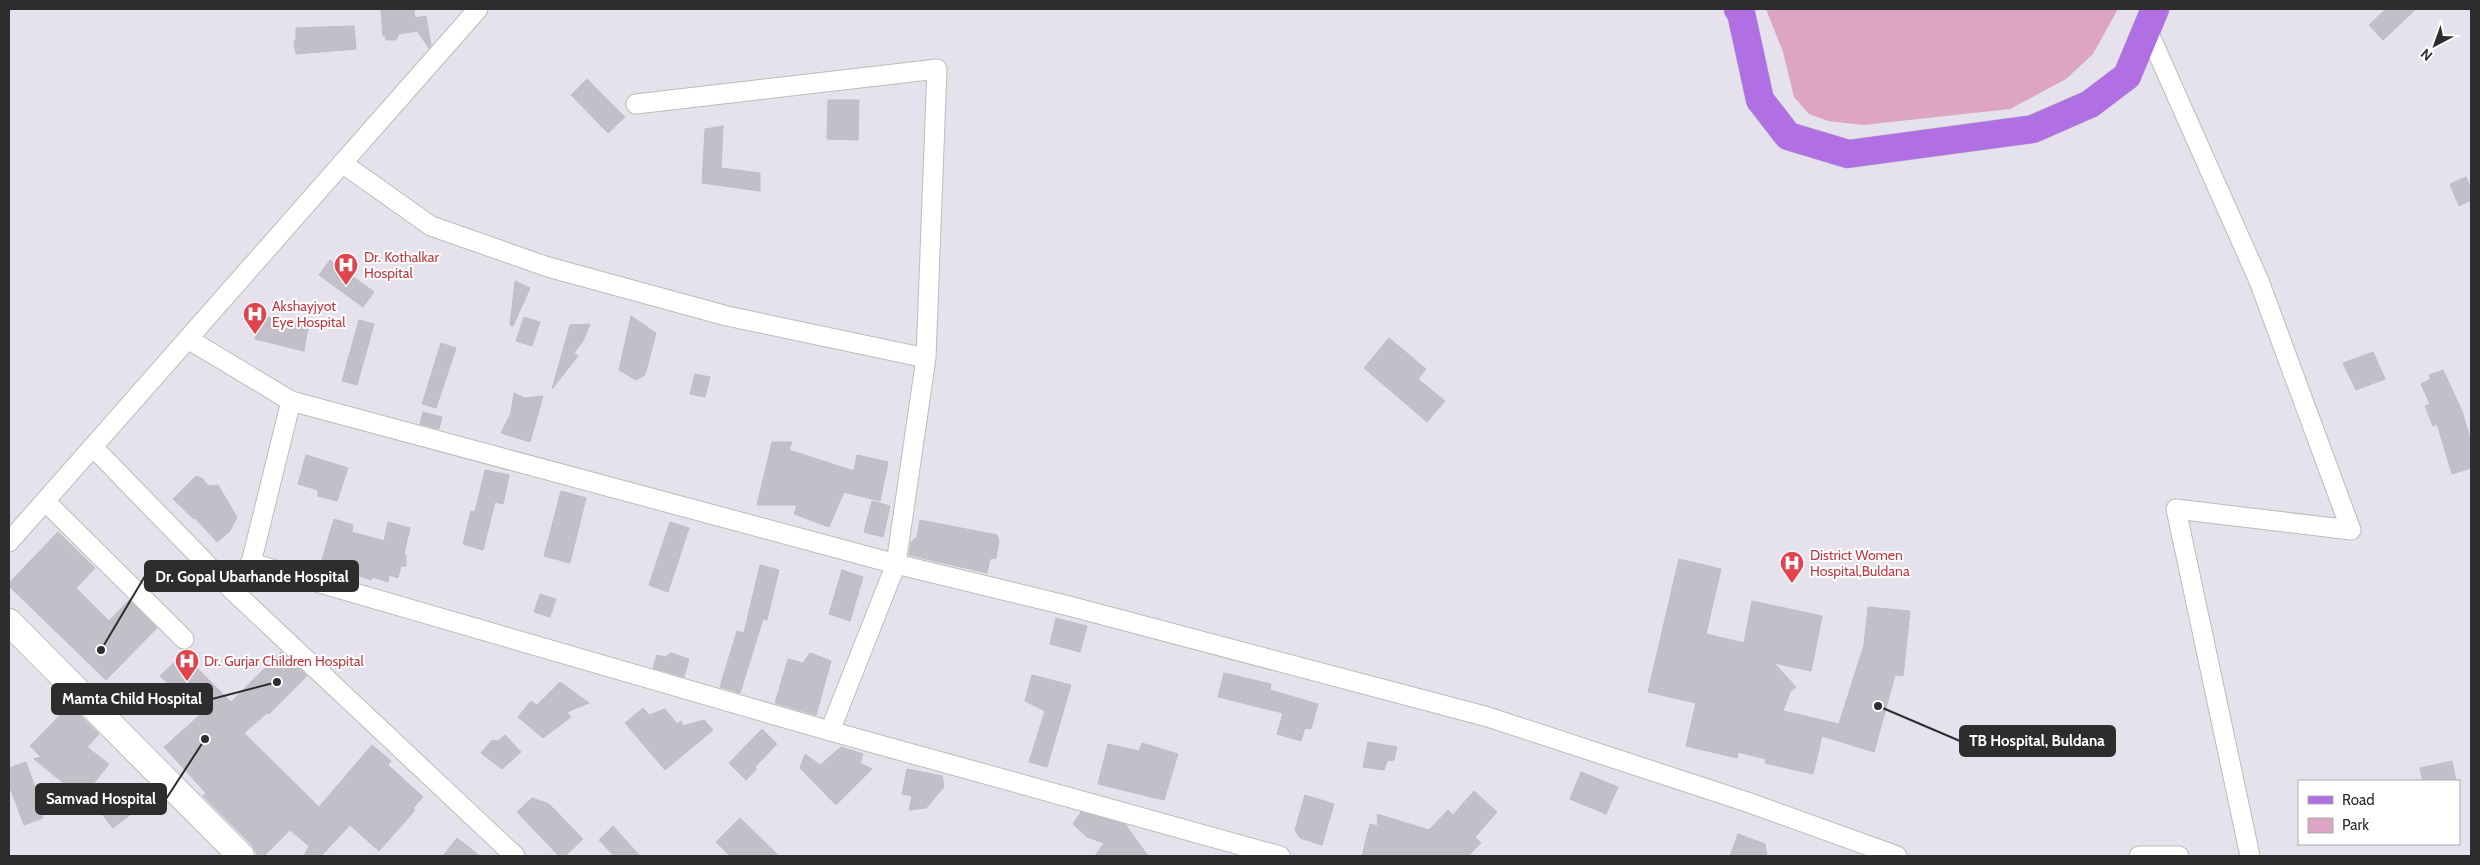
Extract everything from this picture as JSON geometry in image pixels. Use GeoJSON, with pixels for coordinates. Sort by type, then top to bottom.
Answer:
{"type":"FeatureCollection","features":[{"type":"Feature","properties":{"kind":"main road"},"geometry":{"type":"LineString","coordinates":[[1738,9],[1741,13],[1760,100],[1788,136],[1848,154],[2033,129],[2090,104],[2127,76],[2151,19]]}},
{"type":"Feature","properties":{"kind":"street"},"geometry":{"type":"LineString","coordinates":[[9,542],[478,9]]}},
{"type":"Feature","properties":{"kind":"street"},"geometry":{"type":"LineString","coordinates":[[2151,19],[2259,281],[2351,530],[2176,510],[2250,856]]}},
{"type":"Feature","properties":{"kind":"street"},"geometry":{"type":"LineString","coordinates":[[636,104],[937,69],[926,358],[896,564],[830,731]]}},
{"type":"Feature","properties":{"kind":"street"},"geometry":{"type":"LineString","coordinates":[[342,163],[431,226],[548,267],[727,316],[926,358]]}},
{"type":"Feature","properties":{"kind":"street"},"geometry":{"type":"LineString","coordinates":[[188,339],[291,401],[896,564],[1069,606],[1488,718],[1746,802],[1897,856]]}},
{"type":"Feature","properties":{"kind":"street"},"geometry":{"type":"LineString","coordinates":[[228,586],[251,563],[291,401]]}},
{"type":"Feature","properties":{"kind":"street"},"geometry":{"type":"LineString","coordinates":[[93,447],[228,586],[515,856]]}},
{"type":"Feature","properties":{"kind":"street"},"geometry":{"type":"LineString","coordinates":[[45,501],[184,639]]}},
{"type":"Feature","properties":{"kind":"street"},"geometry":{"type":"LineString","coordinates":[[251,563],[830,731],[1280,856]]}},
{"type":"Feature","properties":{"kind":"street"},"geometry":{"type":"LineString","coordinates":[[9,622],[241,856]]}},
{"type":"Feature","properties":{"kind":"street"},"geometry":{"type":"LineString","coordinates":[[2140,856],[2179,856]]}},
{"type":"Feature","properties":{"kind":"green space"},"geometry":{"type":"Polygon","coordinates":[[[1766,9],[2118,9],[2093,54],[2066,79],[2010,109],[1863,125],[1828,121],[1809,114],[1794,97],[1783,52],[1766,9]]]}},
{"type":"Feature","properties":{"kind":"building"},"geometry":{"type":"Polygon","coordinates":[[[381,9],[414,9],[415,18],[426,16],[431,45],[429,48],[417,31],[399,34],[396,40],[386,40],[386,36],[383,36],[381,9]]]}},
{"type":"Feature","properties":{"kind":"building"},"geometry":{"type":"Polygon","coordinates":[[[2386,9],[2416,9],[2383,40],[2369,25],[2386,9]]]}},
{"type":"Feature","properties":{"kind":"building"},"geometry":{"type":"Polygon","coordinates":[[[354,26],[356,49],[296,54],[294,42],[296,28],[354,26]]]}},
{"type":"Feature","properties":{"kind":"building"},"geometry":{"type":"Polygon","coordinates":[[[587,79],[625,117],[608,133],[571,95],[587,79]]]}},
{"type":"Feature","properties":{"kind":"building"},"geometry":{"type":"Polygon","coordinates":[[[828,100],[859,100],[858,140],[827,139],[828,100]]]}},
{"type":"Feature","properties":{"kind":"building"},"geometry":{"type":"Polygon","coordinates":[[[723,126],[721,168],[760,173],[760,191],[702,183],[705,129],[723,126]]]}},
{"type":"Feature","properties":{"kind":"building"},"geometry":{"type":"Polygon","coordinates":[[[2466,177],[2471,190],[2471,200],[2459,206],[2450,184],[2466,177]]]}},
{"type":"Feature","properties":{"kind":"building"},"geometry":{"type":"Polygon","coordinates":[[[330,260],[374,292],[363,307],[319,275],[330,260]]]}},
{"type":"Feature","properties":{"kind":"building"},"geometry":{"type":"Polygon","coordinates":[[[515,281],[530,288],[513,326],[510,325],[515,281]]]}},
{"type":"Feature","properties":{"kind":"building"},"geometry":{"type":"Polygon","coordinates":[[[260,315],[308,327],[304,351],[255,339],[260,315]]]}},
{"type":"Feature","properties":{"kind":"building"},"geometry":{"type":"Polygon","coordinates":[[[631,316],[656,333],[645,375],[636,380],[619,370],[631,316]]]}},
{"type":"Feature","properties":{"kind":"building"},"geometry":{"type":"Polygon","coordinates":[[[524,317],[540,322],[532,346],[516,341],[524,317]]]}},
{"type":"Feature","properties":{"kind":"building"},"geometry":{"type":"Polygon","coordinates":[[[359,320],[374,324],[357,385],[342,381],[359,320]]]}},
{"type":"Feature","properties":{"kind":"building"},"geometry":{"type":"Polygon","coordinates":[[[590,324],[583,341],[574,353],[578,356],[552,389],[570,325],[590,324]]]}},
{"type":"Feature","properties":{"kind":"building"},"geometry":{"type":"Polygon","coordinates":[[[1389,338],[1426,369],[1418,379],[1445,401],[1427,422],[1364,368],[1389,338]]]}},
{"type":"Feature","properties":{"kind":"building"},"geometry":{"type":"Polygon","coordinates":[[[441,343],[456,348],[436,408],[422,404],[441,343]]]}},
{"type":"Feature","properties":{"kind":"building"},"geometry":{"type":"Polygon","coordinates":[[[2373,352],[2385,379],[2356,390],[2343,363],[2373,352]]]}},
{"type":"Feature","properties":{"kind":"building"},"geometry":{"type":"Polygon","coordinates":[[[2443,370],[2462,411],[2471,442],[2471,468],[2452,474],[2437,424],[2433,426],[2425,406],[2430,404],[2421,384],[2431,379],[2429,375],[2443,370]]]}},
{"type":"Feature","properties":{"kind":"building"},"geometry":{"type":"Polygon","coordinates":[[[695,374],[710,377],[705,397],[690,394],[695,374]]]}},
{"type":"Feature","properties":{"kind":"building"},"geometry":{"type":"Polygon","coordinates":[[[514,393],[525,398],[543,396],[530,442],[501,433],[511,413],[514,393]]]}},
{"type":"Feature","properties":{"kind":"building"},"geometry":{"type":"Polygon","coordinates":[[[423,412],[442,417],[439,429],[420,424],[423,412]]]}},
{"type":"Feature","properties":{"kind":"building"},"geometry":{"type":"Polygon","coordinates":[[[772,442],[792,442],[789,450],[854,471],[857,455],[888,462],[880,501],[844,492],[829,527],[794,514],[797,505],[757,505],[772,442]]]}},
{"type":"Feature","properties":{"kind":"building"},"geometry":{"type":"Polygon","coordinates":[[[306,455],[348,468],[337,501],[318,496],[318,490],[298,484],[306,455]]]}},
{"type":"Feature","properties":{"kind":"building"},"geometry":{"type":"Polygon","coordinates":[[[485,470],[509,475],[503,504],[495,502],[483,550],[463,544],[471,511],[475,512],[485,470]]]}},
{"type":"Feature","properties":{"kind":"building"},"geometry":{"type":"Polygon","coordinates":[[[196,476],[203,479],[208,486],[218,485],[237,517],[230,531],[217,542],[195,518],[173,499],[196,476]]]}},
{"type":"Feature","properties":{"kind":"building"},"geometry":{"type":"Polygon","coordinates":[[[561,491],[586,498],[570,563],[544,556],[561,491]]]}},
{"type":"Feature","properties":{"kind":"building"},"geometry":{"type":"Polygon","coordinates":[[[872,501],[890,506],[883,537],[864,532],[872,501]]]}},
{"type":"Feature","properties":{"kind":"building"},"geometry":{"type":"Polygon","coordinates":[[[334,519],[353,525],[352,532],[384,541],[388,522],[410,528],[404,553],[406,556],[406,566],[401,566],[398,578],[389,575],[388,582],[372,577],[371,580],[321,563],[334,519]]]}},
{"type":"Feature","properties":{"kind":"building"},"geometry":{"type":"Polygon","coordinates":[[[920,520],[997,535],[999,541],[996,558],[990,559],[987,573],[909,555],[911,542],[917,537],[920,520]]]}},
{"type":"Feature","properties":{"kind":"building"},"geometry":{"type":"Polygon","coordinates":[[[670,522],[689,528],[668,592],[649,585],[670,522]]]}},
{"type":"Feature","properties":{"kind":"building"},"geometry":{"type":"Polygon","coordinates":[[[58,532],[95,568],[76,588],[109,621],[129,600],[157,628],[106,680],[9,586],[9,583],[58,532]]]}},
{"type":"Feature","properties":{"kind":"building"},"geometry":{"type":"Polygon","coordinates":[[[1679,559],[1721,569],[1706,634],[1744,643],[1752,601],[1822,616],[1811,671],[1774,663],[1796,687],[1790,692],[1783,711],[1839,724],[1864,645],[1868,607],[1910,611],[1903,676],[1895,675],[1874,752],[1822,736],[1813,774],[1765,763],[1766,759],[1738,752],[1737,758],[1686,746],[1696,703],[1648,692],[1679,559]]]}},
{"type":"Feature","properties":{"kind":"building"},"geometry":{"type":"Polygon","coordinates":[[[760,565],[779,570],[767,620],[763,619],[740,693],[720,687],[737,631],[744,633],[760,565]]]}},
{"type":"Feature","properties":{"kind":"building"},"geometry":{"type":"Polygon","coordinates":[[[842,570],[863,577],[850,621],[829,614],[842,570]]]}},
{"type":"Feature","properties":{"kind":"building"},"geometry":{"type":"Polygon","coordinates":[[[540,594],[556,599],[550,617],[534,612],[540,594]]]}},
{"type":"Feature","properties":{"kind":"building"},"geometry":{"type":"Polygon","coordinates":[[[1056,618],[1087,626],[1080,652],[1050,644],[1056,618]]]}},
{"type":"Feature","properties":{"kind":"building"},"geometry":{"type":"Polygon","coordinates":[[[281,652],[307,676],[269,714],[267,713],[244,733],[319,807],[372,745],[391,761],[388,765],[423,797],[413,808],[415,810],[379,851],[350,825],[321,856],[304,856],[309,846],[290,830],[264,856],[258,856],[252,845],[203,796],[206,793],[164,747],[200,715],[160,676],[183,654],[231,702],[281,652]]]}},
{"type":"Feature","properties":{"kind":"building"},"geometry":{"type":"Polygon","coordinates":[[[671,653],[689,659],[684,677],[653,668],[657,655],[665,657],[671,653]]]}},
{"type":"Feature","properties":{"kind":"building"},"geometry":{"type":"Polygon","coordinates":[[[810,653],[831,661],[816,715],[775,703],[788,659],[803,663],[810,653]]]}},
{"type":"Feature","properties":{"kind":"building"},"geometry":{"type":"Polygon","coordinates":[[[1224,673],[1271,684],[1270,690],[1318,704],[1311,729],[1305,728],[1301,741],[1277,734],[1283,713],[1218,697],[1224,673]]]}},
{"type":"Feature","properties":{"kind":"building"},"geometry":{"type":"Polygon","coordinates":[[[1032,675],[1071,685],[1047,767],[1029,762],[1045,711],[1025,701],[1032,675]]]}},
{"type":"Feature","properties":{"kind":"building"},"geometry":{"type":"Polygon","coordinates":[[[560,682],[589,703],[567,712],[571,717],[543,738],[518,717],[531,701],[537,705],[560,682]]]}},
{"type":"Feature","properties":{"kind":"building"},"geometry":{"type":"Polygon","coordinates":[[[70,705],[99,734],[87,747],[109,764],[82,798],[34,759],[41,757],[30,746],[70,705]]]}},
{"type":"Feature","properties":{"kind":"building"},"geometry":{"type":"Polygon","coordinates":[[[643,708],[649,715],[665,709],[677,724],[681,721],[683,726],[704,720],[713,730],[665,770],[625,723],[643,708]]]}},
{"type":"Feature","properties":{"kind":"building"},"geometry":{"type":"Polygon","coordinates":[[[762,729],[777,744],[755,767],[756,770],[746,780],[729,763],[762,729]]]}},
{"type":"Feature","properties":{"kind":"building"},"geometry":{"type":"Polygon","coordinates":[[[505,735],[521,752],[502,769],[481,753],[492,740],[498,741],[505,735]]]}},
{"type":"Feature","properties":{"kind":"building"},"geometry":{"type":"Polygon","coordinates":[[[1368,742],[1397,747],[1394,760],[1387,761],[1384,770],[1363,767],[1368,742]]]}},
{"type":"Feature","properties":{"kind":"building"},"geometry":{"type":"Polygon","coordinates":[[[1142,743],[1178,754],[1164,800],[1098,784],[1108,744],[1139,751],[1142,743]]]}},
{"type":"Feature","properties":{"kind":"building"},"geometry":{"type":"Polygon","coordinates":[[[841,747],[863,754],[860,763],[872,769],[836,805],[800,768],[805,754],[820,765],[841,747]]]}},
{"type":"Feature","properties":{"kind":"building"},"geometry":{"type":"Polygon","coordinates":[[[2452,761],[2456,780],[2423,780],[2420,768],[2452,761]]]}},
{"type":"Feature","properties":{"kind":"building"},"geometry":{"type":"Polygon","coordinates":[[[26,762],[40,801],[37,802],[43,818],[24,825],[9,785],[9,768],[26,762]]]}},
{"type":"Feature","properties":{"kind":"building"},"geometry":{"type":"Polygon","coordinates":[[[907,769],[942,776],[944,787],[926,808],[909,810],[912,796],[902,794],[907,769]]]}},
{"type":"Feature","properties":{"kind":"building"},"geometry":{"type":"Polygon","coordinates":[[[1581,772],[1618,787],[1606,814],[1570,799],[1581,772]]]}},
{"type":"Feature","properties":{"kind":"building"},"geometry":{"type":"Polygon","coordinates":[[[1474,791],[1497,812],[1475,837],[1481,843],[1468,856],[1362,856],[1370,824],[1378,826],[1377,814],[1429,830],[1448,810],[1453,815],[1474,791]]]}},
{"type":"Feature","properties":{"kind":"building"},"geometry":{"type":"Polygon","coordinates":[[[1305,795],[1334,804],[1322,845],[1300,838],[1295,830],[1305,795]]]}},
{"type":"Feature","properties":{"kind":"building"},"geometry":{"type":"Polygon","coordinates":[[[115,796],[130,815],[113,828],[98,809],[115,796]]]}},
{"type":"Feature","properties":{"kind":"building"},"geometry":{"type":"Polygon","coordinates":[[[532,798],[549,804],[583,839],[565,856],[559,856],[517,812],[532,798]]]}},
{"type":"Feature","properties":{"kind":"building"},"geometry":{"type":"Polygon","coordinates":[[[1081,812],[1125,824],[1148,856],[1095,856],[1104,843],[1087,837],[1073,824],[1081,812]]]}},
{"type":"Feature","properties":{"kind":"building"},"geometry":{"type":"Polygon","coordinates":[[[740,818],[779,856],[730,856],[716,842],[740,818]]]}},
{"type":"Feature","properties":{"kind":"building"},"geometry":{"type":"Polygon","coordinates":[[[613,826],[640,856],[614,856],[599,840],[613,826]]]}},
{"type":"Feature","properties":{"kind":"building"},"geometry":{"type":"Polygon","coordinates":[[[1738,834],[1765,844],[1767,856],[1730,856],[1738,834]]]}},
{"type":"Feature","properties":{"kind":"building"},"geometry":{"type":"Polygon","coordinates":[[[457,838],[480,856],[443,856],[457,838]]]}},
{"type":"Feature","properties":{"kind":"place","name":"Dr. Kothalkar Hospital"},"geometry":{"type":"Point","coordinates":[346,286]}},
{"type":"Feature","properties":{"kind":"place","name":"Akshayjyot Eye Hospital"},"geometry":{"type":"Point","coordinates":[255,335]}},
{"type":"Feature","properties":{"kind":"place","name":"District Women Hospital,Buldana"},"geometry":{"type":"Point","coordinates":[1792,584]}},
{"type":"Feature","properties":{"kind":"place","name":"Dr. Gopal Ubarhande Hospital"},"geometry":{"type":"Point","coordinates":[101,650]}},
{"type":"Feature","properties":{"kind":"place","name":"Dr. Gurjar Children Hospital"},"geometry":{"type":"Point","coordinates":[187,682]}},
{"type":"Feature","properties":{"kind":"place","name":"Mamta Child Hospital"},"geometry":{"type":"Point","coordinates":[277,682]}},
{"type":"Feature","properties":{"kind":"place","name":"TB Hospital, Buldana"},"geometry":{"type":"Point","coordinates":[1878,706]}},
{"type":"Feature","properties":{"kind":"place","name":"Samvad Hospital"},"geometry":{"type":"Point","coordinates":[205,739]}}]}
